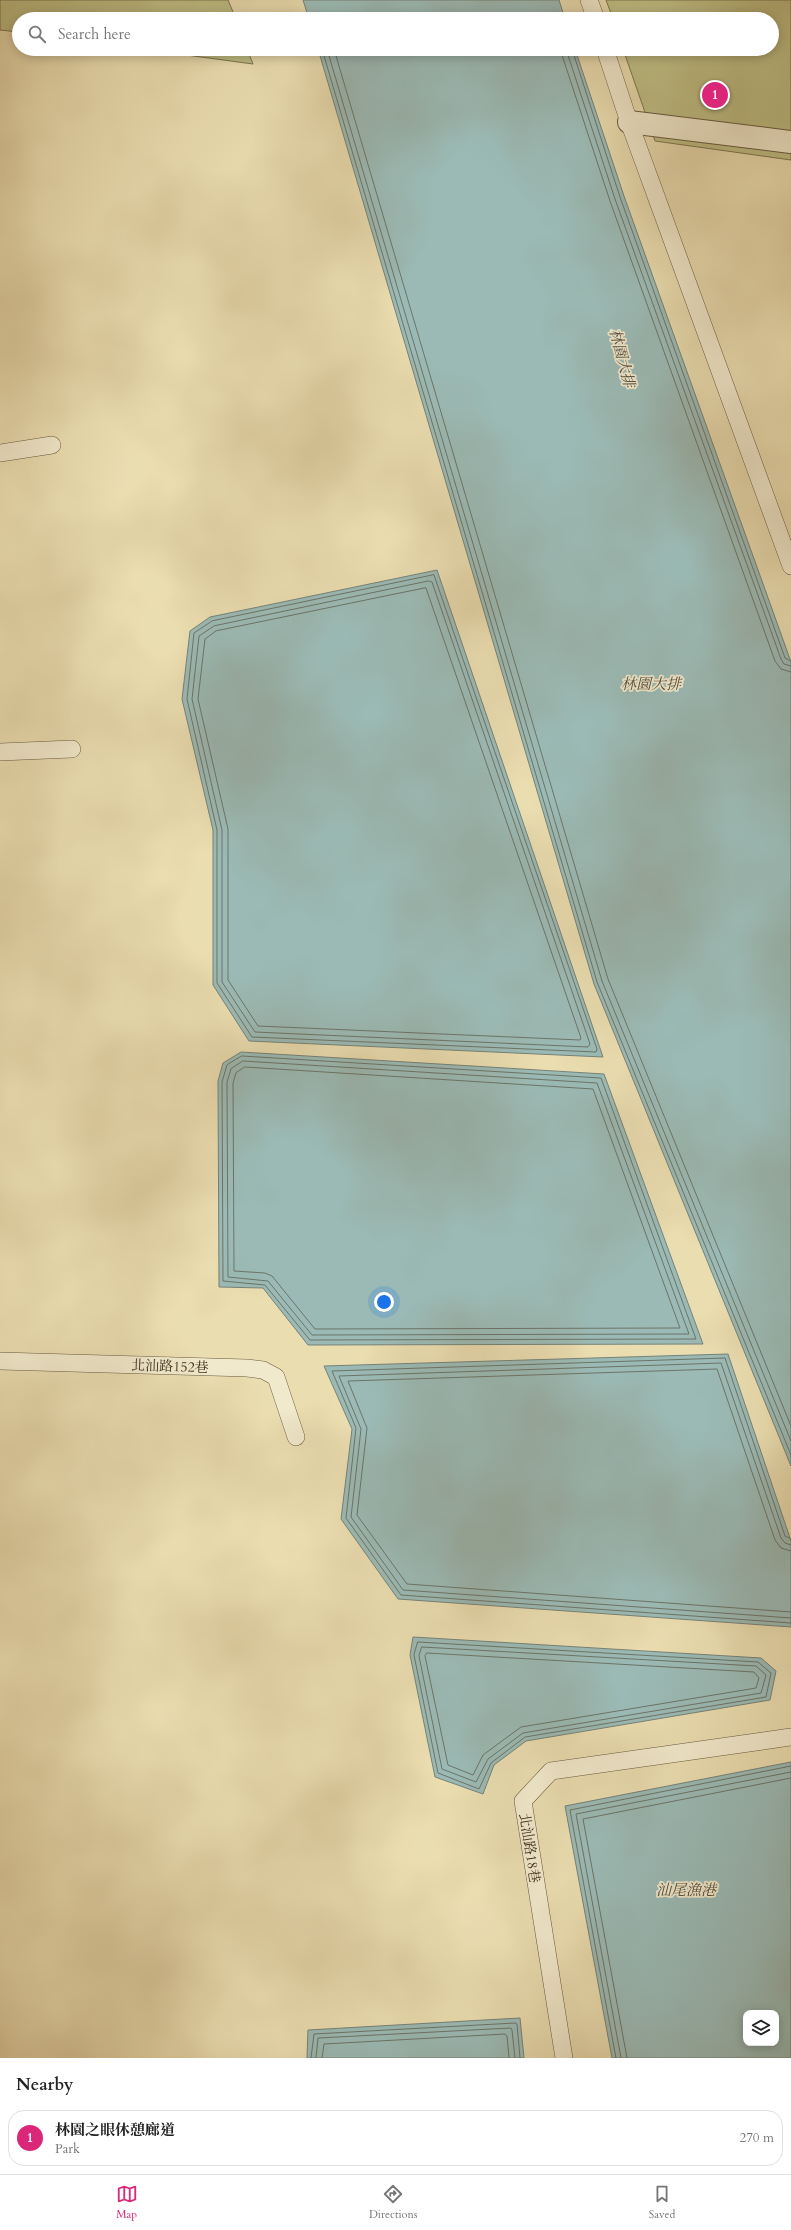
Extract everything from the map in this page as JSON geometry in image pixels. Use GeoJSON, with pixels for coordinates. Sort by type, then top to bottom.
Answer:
{"type":"FeatureCollection","features":[{"type":"Feature","properties":{"kind":"street"},"geometry":{"type":"LineString","coordinates":[[629,122],[791,142]]}},
{"type":"Feature","properties":{"kind":"lane"},"geometry":{"type":"LineString","coordinates":[[590,0],[594,12]]}},
{"type":"Feature","properties":{"kind":"lane"},"geometry":{"type":"LineString","coordinates":[[607,56],[629,122],[791,566]]}},
{"type":"Feature","properties":{"kind":"lane"},"geometry":{"type":"LineString","coordinates":[[0,453],[52,445]]}},
{"type":"Feature","properties":{"kind":"lane"},"geometry":{"type":"LineString","coordinates":[[0,752],[72,749]]}},
{"type":"Feature","properties":{"kind":"lane","name":"北汕路152巷"},"geometry":{"type":"LineString","coordinates":[[0,1361],[247,1368],[263,1370],[276,1377],[296,1437]]}},
{"type":"Feature","properties":{"kind":"lane","name":"北汕路18巷"},"geometry":{"type":"LineString","coordinates":[[564,2058],[523,1800],[550,1771],[791,1737]]}},
{"type":"Feature","properties":{"kind":"green space"},"geometry":{"type":"Polygon","coordinates":[[[0,0],[228,0],[233,12],[12,12],[12,31],[0,30],[0,0]]]}},
{"type":"Feature","properties":{"kind":"green space"},"geometry":{"type":"Polygon","coordinates":[[[606,0],[791,0],[791,160],[655,141],[625,56],[779,56],[779,12],[610,12],[606,0]]]}},
{"type":"Feature","properties":{"kind":"green space"},"geometry":{"type":"Polygon","coordinates":[[[194,56],[250,56],[253,64],[194,56]]]}},
{"type":"Feature","properties":{"kind":"water"},"geometry":{"type":"Polygon","coordinates":[[[303,0],[559,0],[563,12],[307,12],[303,0]]]}},
{"type":"Feature","properties":{"kind":"water","name":"林園大排"},"geometry":{"type":"Polygon","coordinates":[[[320,56],[577,56],[624,196],[791,662],[791,1466],[594,984],[320,56]]]}},
{"type":"Feature","properties":{"kind":"water"},"geometry":{"type":"Polygon","coordinates":[[[437,570],[603,1057],[249,1041],[213,985],[213,830],[182,699],[190,631],[210,617],[437,570]]]}},
{"type":"Feature","properties":{"kind":"water"},"geometry":{"type":"Polygon","coordinates":[[[241,1052],[604,1074],[703,1344],[308,1345],[263,1288],[219,1287],[218,1081],[223,1063],[241,1052]]]}},
{"type":"Feature","properties":{"kind":"water"},"geometry":{"type":"Polygon","coordinates":[[[728,1354],[791,1541],[791,1627],[398,1599],[341,1519],[352,1429],[324,1366],[728,1354]]]}},
{"type":"Feature","properties":{"kind":"water"},"geometry":{"type":"Polygon","coordinates":[[[413,1637],[761,1658],[776,1671],[770,1700],[526,1741],[494,1765],[483,1794],[435,1777],[410,1655],[413,1637]]]}},
{"type":"Feature","properties":{"kind":"water","name":"汕尾漁港"},"geometry":{"type":"Polygon","coordinates":[[[791,1762],[791,2058],[612,2058],[565,1806],[791,1762]]]}},
{"type":"Feature","properties":{"kind":"water"},"geometry":{"type":"Polygon","coordinates":[[[520,2018],[524,2058],[307,2058],[308,2030],[520,2018]]]}},
{"type":"Feature","properties":{"kind":"place","name":"林園之眼休憩廊道"},"geometry":{"type":"Point","coordinates":[715,95]}}]}
